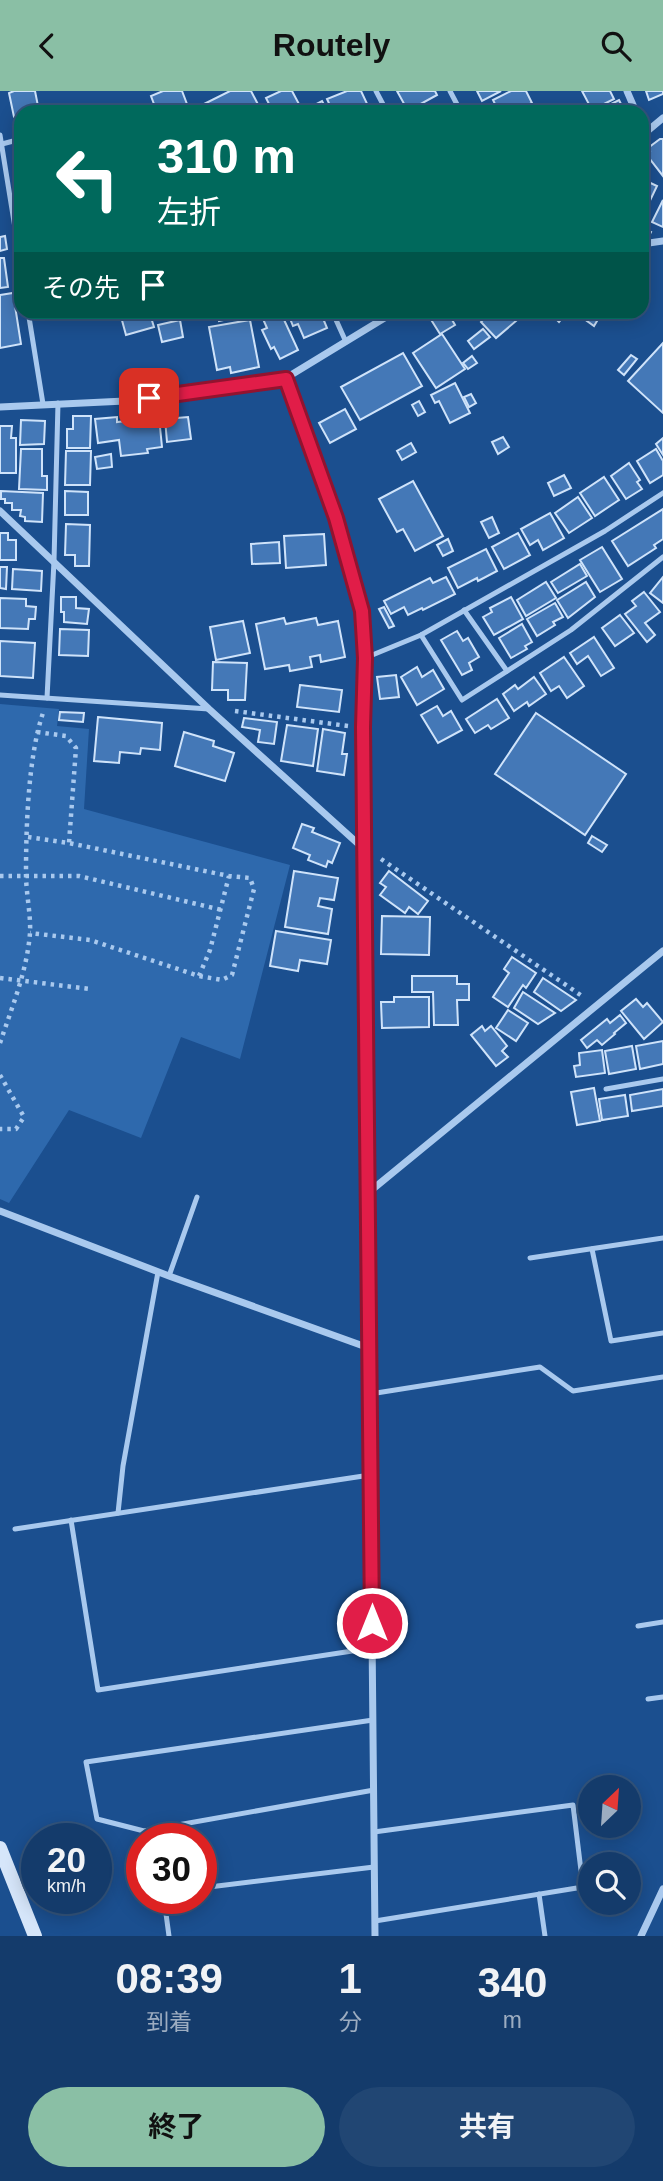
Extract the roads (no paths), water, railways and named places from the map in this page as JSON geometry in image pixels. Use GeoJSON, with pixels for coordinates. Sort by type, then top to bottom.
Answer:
{"type":"FeatureCollection","features":[{"type":"Feature","properties":{"kind":"main road"},"geometry":{"type":"LineString","coordinates":[[0,1848],[35,1936]]}},
{"type":"Feature","properties":{"kind":"street"},"geometry":{"type":"LineString","coordinates":[[0,407],[125,401],[286,379],[383,319]]}},
{"type":"Feature","properties":{"kind":"street"},"geometry":{"type":"LineString","coordinates":[[286,379],[336,518],[362,611],[365,658],[363,727],[375,1936]]}},
{"type":"Feature","properties":{"kind":"street"},"geometry":{"type":"LineString","coordinates":[[0,511],[208,708],[365,851]]}},
{"type":"Feature","properties":{"kind":"street"},"geometry":{"type":"LineString","coordinates":[[368,1193],[663,951]]}},
{"type":"Feature","properties":{"kind":"street"},"geometry":{"type":"LineString","coordinates":[[0,1211],[158,1272],[369,1348]]}},
{"type":"Feature","properties":{"kind":"street"},"geometry":{"type":"LineString","coordinates":[[641,1936],[663,1889]]}},
{"type":"Feature","properties":{"kind":"lane"},"geometry":{"type":"LineString","coordinates":[[0,135],[14,220]]}},
{"type":"Feature","properties":{"kind":"lane"},"geometry":{"type":"LineString","coordinates":[[30,319],[43,404]]}},
{"type":"Feature","properties":{"kind":"lane"},"geometry":{"type":"LineString","coordinates":[[336,319],[346,342]]}},
{"type":"Feature","properties":{"kind":"lane"},"geometry":{"type":"LineString","coordinates":[[47,698],[58,403]]}},
{"type":"Feature","properties":{"kind":"lane"},"geometry":{"type":"LineString","coordinates":[[365,658],[421,635],[605,531],[663,493]]}},
{"type":"Feature","properties":{"kind":"lane"},"geometry":{"type":"LineString","coordinates":[[421,635],[462,700],[571,629],[663,557]]}},
{"type":"Feature","properties":{"kind":"lane"},"geometry":{"type":"LineString","coordinates":[[464,610],[506,671]]}},
{"type":"Feature","properties":{"kind":"lane"},"geometry":{"type":"LineString","coordinates":[[0,695],[208,708]]}},
{"type":"Feature","properties":{"kind":"lane"},"geometry":{"type":"LineString","coordinates":[[606,1089],[663,1079]]}},
{"type":"Feature","properties":{"kind":"lane"},"geometry":{"type":"LineString","coordinates":[[169,1276],[197,1197]]}},
{"type":"Feature","properties":{"kind":"lane"},"geometry":{"type":"LineString","coordinates":[[530,1258],[663,1238]]}},
{"type":"Feature","properties":{"kind":"lane"},"geometry":{"type":"LineString","coordinates":[[592,1249],[611,1341],[663,1333]]}},
{"type":"Feature","properties":{"kind":"lane"},"geometry":{"type":"LineString","coordinates":[[118,1513],[123,1466],[158,1272]]}},
{"type":"Feature","properties":{"kind":"lane"},"geometry":{"type":"LineString","coordinates":[[370,1394],[540,1367],[573,1391],[663,1377]]}},
{"type":"Feature","properties":{"kind":"lane"},"geometry":{"type":"LineString","coordinates":[[15,1529],[370,1475]]}},
{"type":"Feature","properties":{"kind":"lane"},"geometry":{"type":"LineString","coordinates":[[71,1520],[98,1690],[372,1648]]}},
{"type":"Feature","properties":{"kind":"lane"},"geometry":{"type":"LineString","coordinates":[[638,1626],[663,1622]]}},
{"type":"Feature","properties":{"kind":"lane"},"geometry":{"type":"LineString","coordinates":[[648,1699],[663,1697]]}},
{"type":"Feature","properties":{"kind":"lane"},"geometry":{"type":"LineString","coordinates":[[373,1720],[86,1762],[97,1819],[144,1831],[373,1790]]}},
{"type":"Feature","properties":{"kind":"lane"},"geometry":{"type":"LineString","coordinates":[[374,1832],[573,1805],[583,1887],[375,1921]]}},
{"type":"Feature","properties":{"kind":"lane"},"geometry":{"type":"LineString","coordinates":[[217,1886],[374,1867]]}},
{"type":"Feature","properties":{"kind":"lane"},"geometry":{"type":"LineString","coordinates":[[539,1894],[545,1936]]}},
{"type":"Feature","properties":{"kind":"lane"},"geometry":{"type":"LineString","coordinates":[[166,1914],[169,1936]]}}]}
